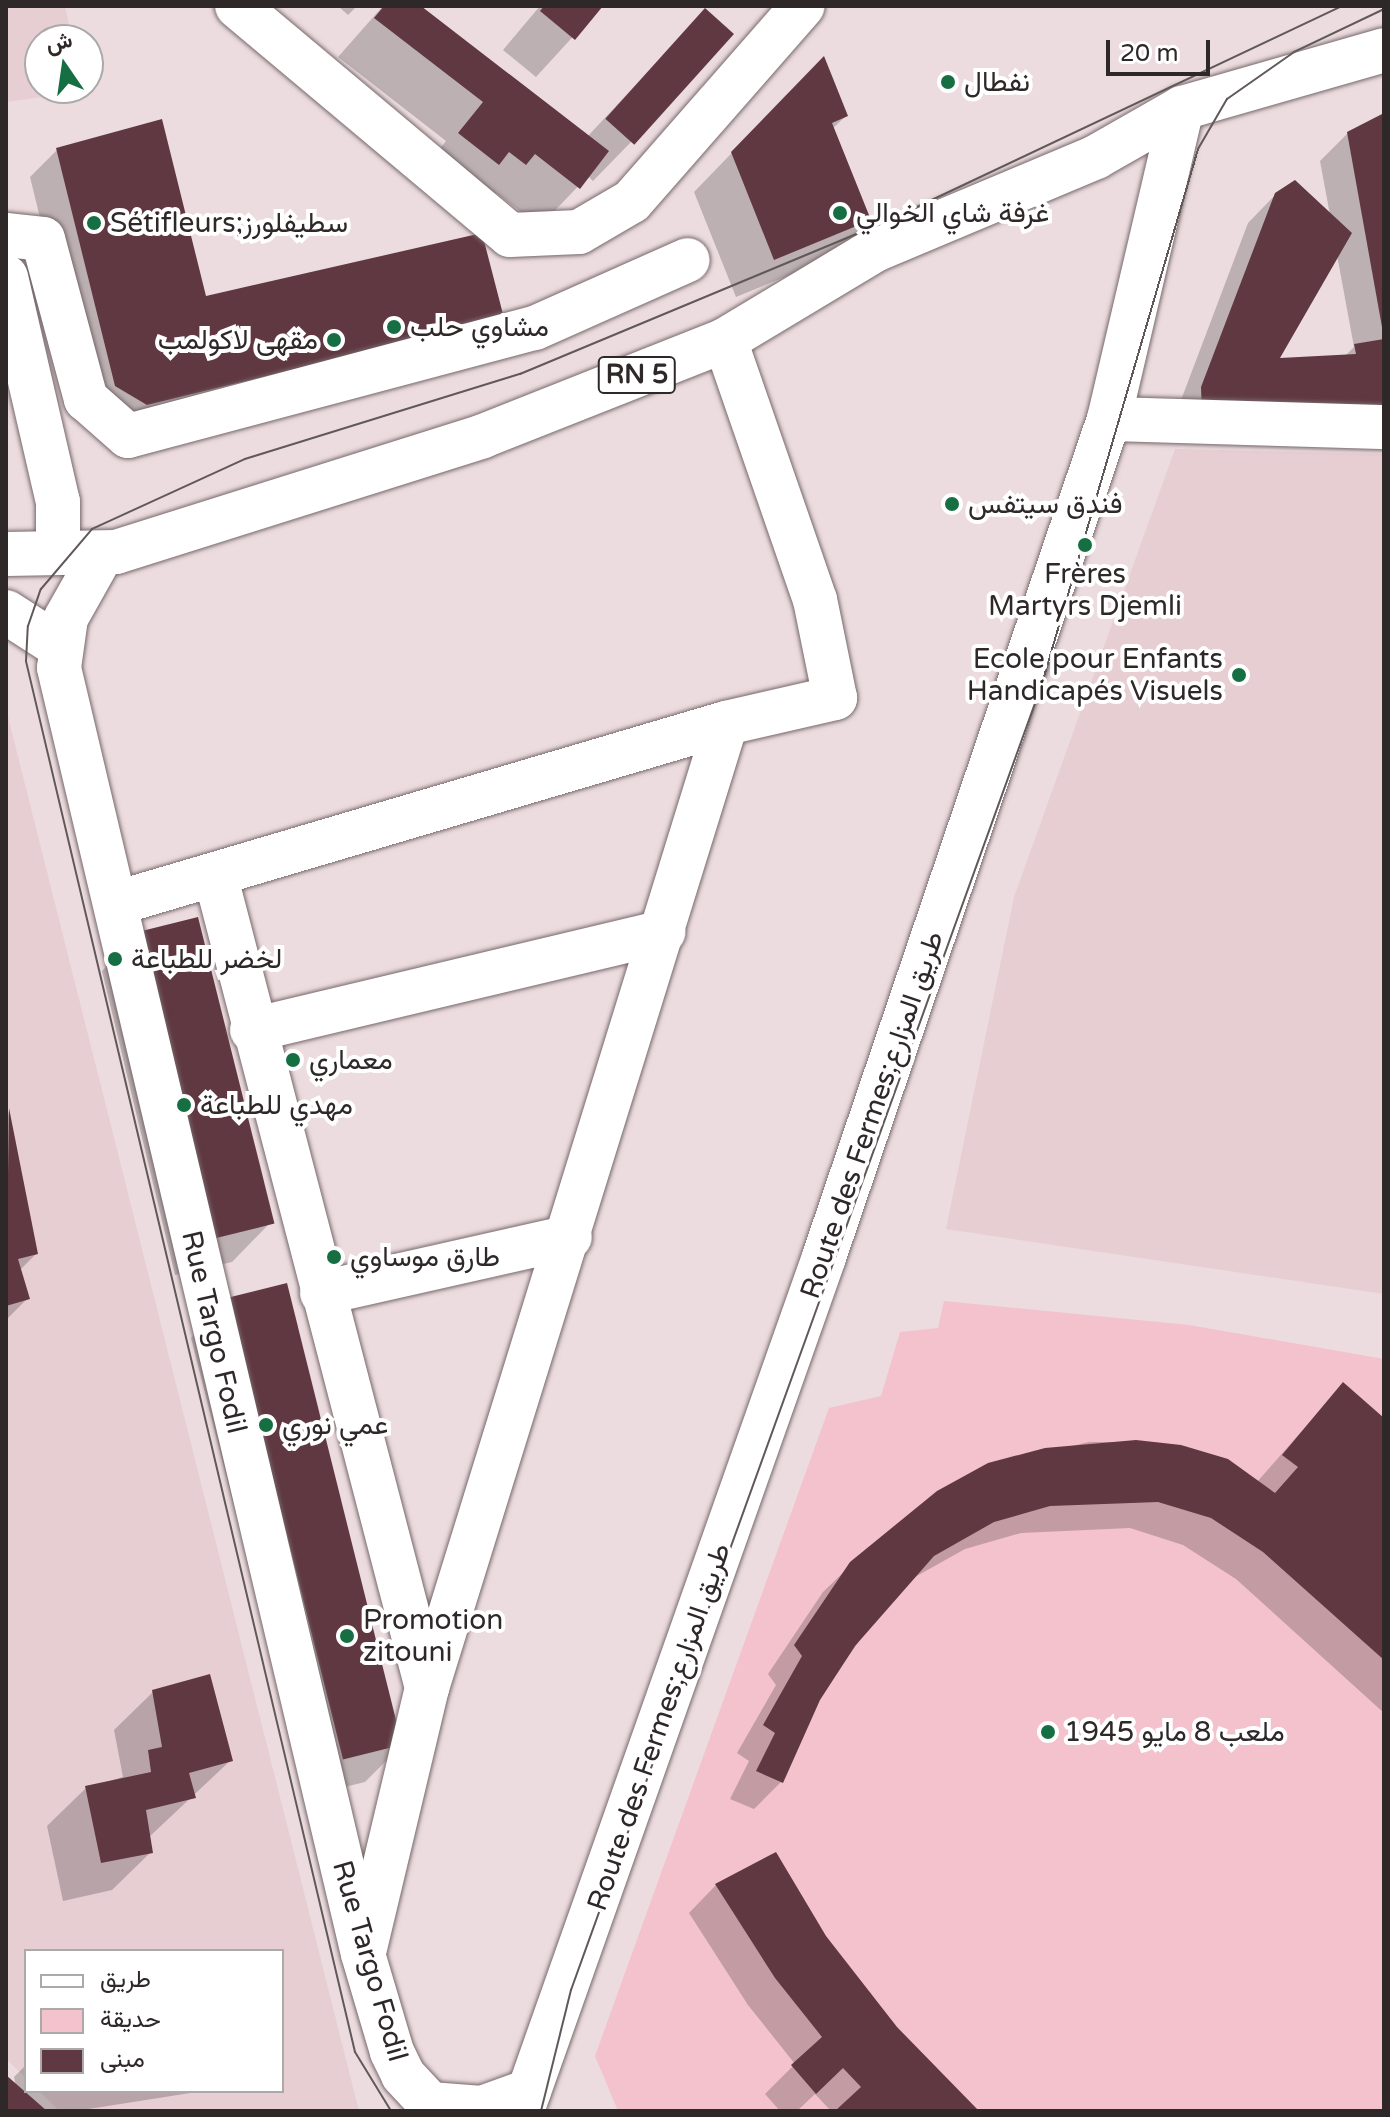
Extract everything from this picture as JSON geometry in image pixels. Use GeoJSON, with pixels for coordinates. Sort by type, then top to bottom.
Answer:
{"type":"FeatureCollection","features":[{"type":"Feature","properties":{"kind":"street"},"geometry":{"type":"LineString","coordinates":[[237,6],[510,235],[579,232],[632,201],[803,6]]}},
{"type":"Feature","properties":{"kind":"street","name":"RN 5"},"geometry":{"type":"LineString","coordinates":[[6,554],[102,554],[483,436],[725,340],[875,250],[1096,157],[1182,108],[1384,50]]}},
{"type":"Feature","properties":{"kind":"street","name":"Route des Fermes;طريق المزارع"},"geometry":{"type":"LineString","coordinates":[[526,2101],[829,1242],[1109,419],[1182,108]]}},
{"type":"Feature","properties":{"kind":"street"},"geometry":{"type":"LineString","coordinates":[[6,235],[43,239],[86,399],[128,436],[535,328],[688,260]]}},
{"type":"Feature","properties":{"kind":"street"},"geometry":{"type":"LineString","coordinates":[[6,277],[58,502],[58,553],[6,586]]}},
{"type":"Feature","properties":{"kind":"street"},"geometry":{"type":"LineString","coordinates":[[117,903],[216,878],[726,723],[835,698],[815,600],[725,340]]}},
{"type":"Feature","properties":{"kind":"street"},"geometry":{"type":"LineString","coordinates":[[1109,419],[1384,427]]}},
{"type":"Feature","properties":{"kind":"street","name":"Rue Targo Fodil"},"geometry":{"type":"LineString","coordinates":[[102,554],[76,594],[59,646],[65,697],[117,903],[201,1282],[363,1954],[392,2052],[403,2075],[432,2108],[482,2108],[526,2101]]}},
{"type":"Feature","properties":{"kind":"street"},"geometry":{"type":"LineString","coordinates":[[6,612],[59,646]]}},
{"type":"Feature","properties":{"kind":"street"},"geometry":{"type":"LineString","coordinates":[[363,1954],[427,1688],[570,1237],[726,723]]}},
{"type":"Feature","properties":{"kind":"street"},"geometry":{"type":"LineString","coordinates":[[216,878],[252,1030],[427,1688]]}},
{"type":"Feature","properties":{"kind":"street"},"geometry":{"type":"LineString","coordinates":[[252,1030],[663,932]]}},
{"type":"Feature","properties":{"kind":"street"},"geometry":{"type":"LineString","coordinates":[[322,1293],[570,1237]]}},
{"type":"Feature","properties":{"kind":"shaded area"},"geometry":{"type":"Polygon","coordinates":[[[6,6],[65,6],[69,24],[24,24],[24,99],[6,102],[6,6]]]}},
{"type":"Feature","properties":{"kind":"shaded area","name":"Ecole pour Enfants Handicapés Visuels"},"geometry":{"type":"Polygon","coordinates":[[[1175,449],[1384,454],[1384,1294],[946,1229],[1014,897],[1175,449]]]}},
{"type":"Feature","properties":{"kind":"shaded area"},"geometry":{"type":"Polygon","coordinates":[[[6,709],[359,2111],[59,2111],[41,2093],[284,2093],[284,1949],[24,1949],[24,2076],[6,2059],[6,709]]]}},
{"type":"Feature","properties":{"kind":"green space","name":"ملعب 8 مايو 1945"},"geometry":{"type":"Polygon","coordinates":[[[944,1301],[1189,1325],[1384,1359],[1384,2111],[618,2111],[595,2056],[829,1408],[881,1396],[900,1332],[938,1328],[944,1301]]]}},
{"type":"Feature","properties":{"kind":"building"},"geometry":{"type":"Polygon","coordinates":[[[384,6],[421,6],[609,151],[580,189],[535,154],[526,165],[509,152],[499,165],[458,133],[483,102],[374,18],[384,6]]]}},
{"type":"Feature","properties":{"kind":"building"},"geometry":{"type":"Polygon","coordinates":[[[544,6],[603,6],[575,40],[540,11],[544,6]]]}},
{"type":"Feature","properties":{"kind":"building"},"geometry":{"type":"Polygon","coordinates":[[[705,8],[734,34],[634,145],[605,119],[705,8]]]}},
{"type":"Feature","properties":{"kind":"building"},"geometry":{"type":"Polygon","coordinates":[[[824,56],[848,116],[832,123],[871,220],[774,260],[731,152],[824,56]]]}},
{"type":"Feature","properties":{"kind":"building"},"geometry":{"type":"Polygon","coordinates":[[[1384,113],[1384,327],[1382,327],[1347,132],[1384,113]]]}},
{"type":"Feature","properties":{"kind":"building"},"geometry":{"type":"Polygon","coordinates":[[[162,119],[206,296],[482,233],[504,318],[147,405],[115,386],[56,148],[162,119]]]}},
{"type":"Feature","properties":{"kind":"building"},"geometry":{"type":"Polygon","coordinates":[[[1295,180],[1352,233],[1280,358],[1356,354],[1354,344],[1384,339],[1384,418],[1202,415],[1201,387],[1275,193],[1295,180]]]}},
{"type":"Feature","properties":{"kind":"building"},"geometry":{"type":"Polygon","coordinates":[[[198,917],[274,1224],[215,1238],[139,932],[198,917]]]}},
{"type":"Feature","properties":{"kind":"building"},"geometry":{"type":"Polygon","coordinates":[[[9,1108],[38,1254],[18,1259],[30,1299],[6,1306],[9,1108]]]}},
{"type":"Feature","properties":{"kind":"building"},"geometry":{"type":"Polygon","coordinates":[[[287,1283],[402,1745],[343,1760],[228,1298],[287,1283]]]}},
{"type":"Feature","properties":{"kind":"building"},"geometry":{"type":"Polygon","coordinates":[[[1343,1382],[1384,1418],[1384,1660],[1263,1552],[1211,1518],[1158,1502],[1050,1506],[994,1522],[934,1556],[855,1646],[820,1700],[783,1783],[756,1771],[775,1733],[763,1725],[802,1656],[794,1645],[850,1562],[937,1491],[988,1463],[1045,1448],[1136,1440],[1181,1445],[1228,1459],[1275,1493],[1298,1467],[1282,1455],[1343,1382]]]}},
{"type":"Feature","properties":{"kind":"building"},"geometry":{"type":"Polygon","coordinates":[[[210,1674],[233,1761],[189,1773],[196,1798],[146,1810],[153,1853],[101,1863],[85,1786],[151,1772],[148,1750],[162,1747],[152,1690],[210,1674]]]}},
{"type":"Feature","properties":{"kind":"building"},"geometry":{"type":"Polygon","coordinates":[[[776,1852],[826,1936],[897,2027],[979,2111],[835,2111],[861,2087],[843,2068],[816,2094],[791,2065],[822,2037],[775,1978],[715,1884],[776,1852]]]}},
{"type":"Feature","properties":{"kind":"building"},"geometry":{"type":"Polygon","coordinates":[[[6,2075],[47,2111],[6,2111],[6,2075]]]}},
{"type":"Feature","properties":{"kind":"tram line"},"geometry":{"type":"LineString","coordinates":[[391,2111],[355,2052],[26,661],[28,626],[41,589],[92,529],[245,459],[520,374],[883,223],[1342,6]]}},
{"type":"Feature","properties":{"kind":"tram line"},"geometry":{"type":"LineString","coordinates":[[541,2111],[571,1990],[1041,687],[1198,149],[1227,99],[1294,52],[1384,9]]}},
{"type":"Feature","properties":{"kind":"place","name":"نفطال"},"geometry":{"type":"Point","coordinates":[948,82]}},
{"type":"Feature","properties":{"kind":"place","name":"غرفة شاي الخوالي"},"geometry":{"type":"Point","coordinates":[840,213]}},
{"type":"Feature","properties":{"kind":"place","name":"Sétifleurs;سطيفلورز"},"geometry":{"type":"Point","coordinates":[94,223]}},
{"type":"Feature","properties":{"kind":"place","name":"مشاوي حلب"},"geometry":{"type":"Point","coordinates":[394,327]}},
{"type":"Feature","properties":{"kind":"place","name":"مقهى لاكولمب"},"geometry":{"type":"Point","coordinates":[334,340]}},
{"type":"Feature","properties":{"kind":"place","name":"فندق سيتفس"},"geometry":{"type":"Point","coordinates":[952,504]}},
{"type":"Feature","properties":{"kind":"place","name":"Frères Martyrs Djemli"},"geometry":{"type":"Point","coordinates":[1085,545]}},
{"type":"Feature","properties":{"kind":"place","name":"Ecole pour Enfants Handicapés Visuels"},"geometry":{"type":"Point","coordinates":[1239,675]}},
{"type":"Feature","properties":{"kind":"place","name":"لخضر للطباعة"},"geometry":{"type":"Point","coordinates":[115,959]}},
{"type":"Feature","properties":{"kind":"place","name":"معماري"},"geometry":{"type":"Point","coordinates":[293,1060]}},
{"type":"Feature","properties":{"kind":"place","name":"مهدي للطباعة"},"geometry":{"type":"Point","coordinates":[184,1105]}},
{"type":"Feature","properties":{"kind":"place","name":"طارق موساوي"},"geometry":{"type":"Point","coordinates":[334,1257]}},
{"type":"Feature","properties":{"kind":"place","name":"عمي نوري"},"geometry":{"type":"Point","coordinates":[266,1425]}},
{"type":"Feature","properties":{"kind":"place","name":"Promotion zitouni"},"geometry":{"type":"Point","coordinates":[347,1636]}},
{"type":"Feature","properties":{"kind":"place","name":"ملعب 8 مايو 1945"},"geometry":{"type":"Point","coordinates":[1048,1732]}}]}
